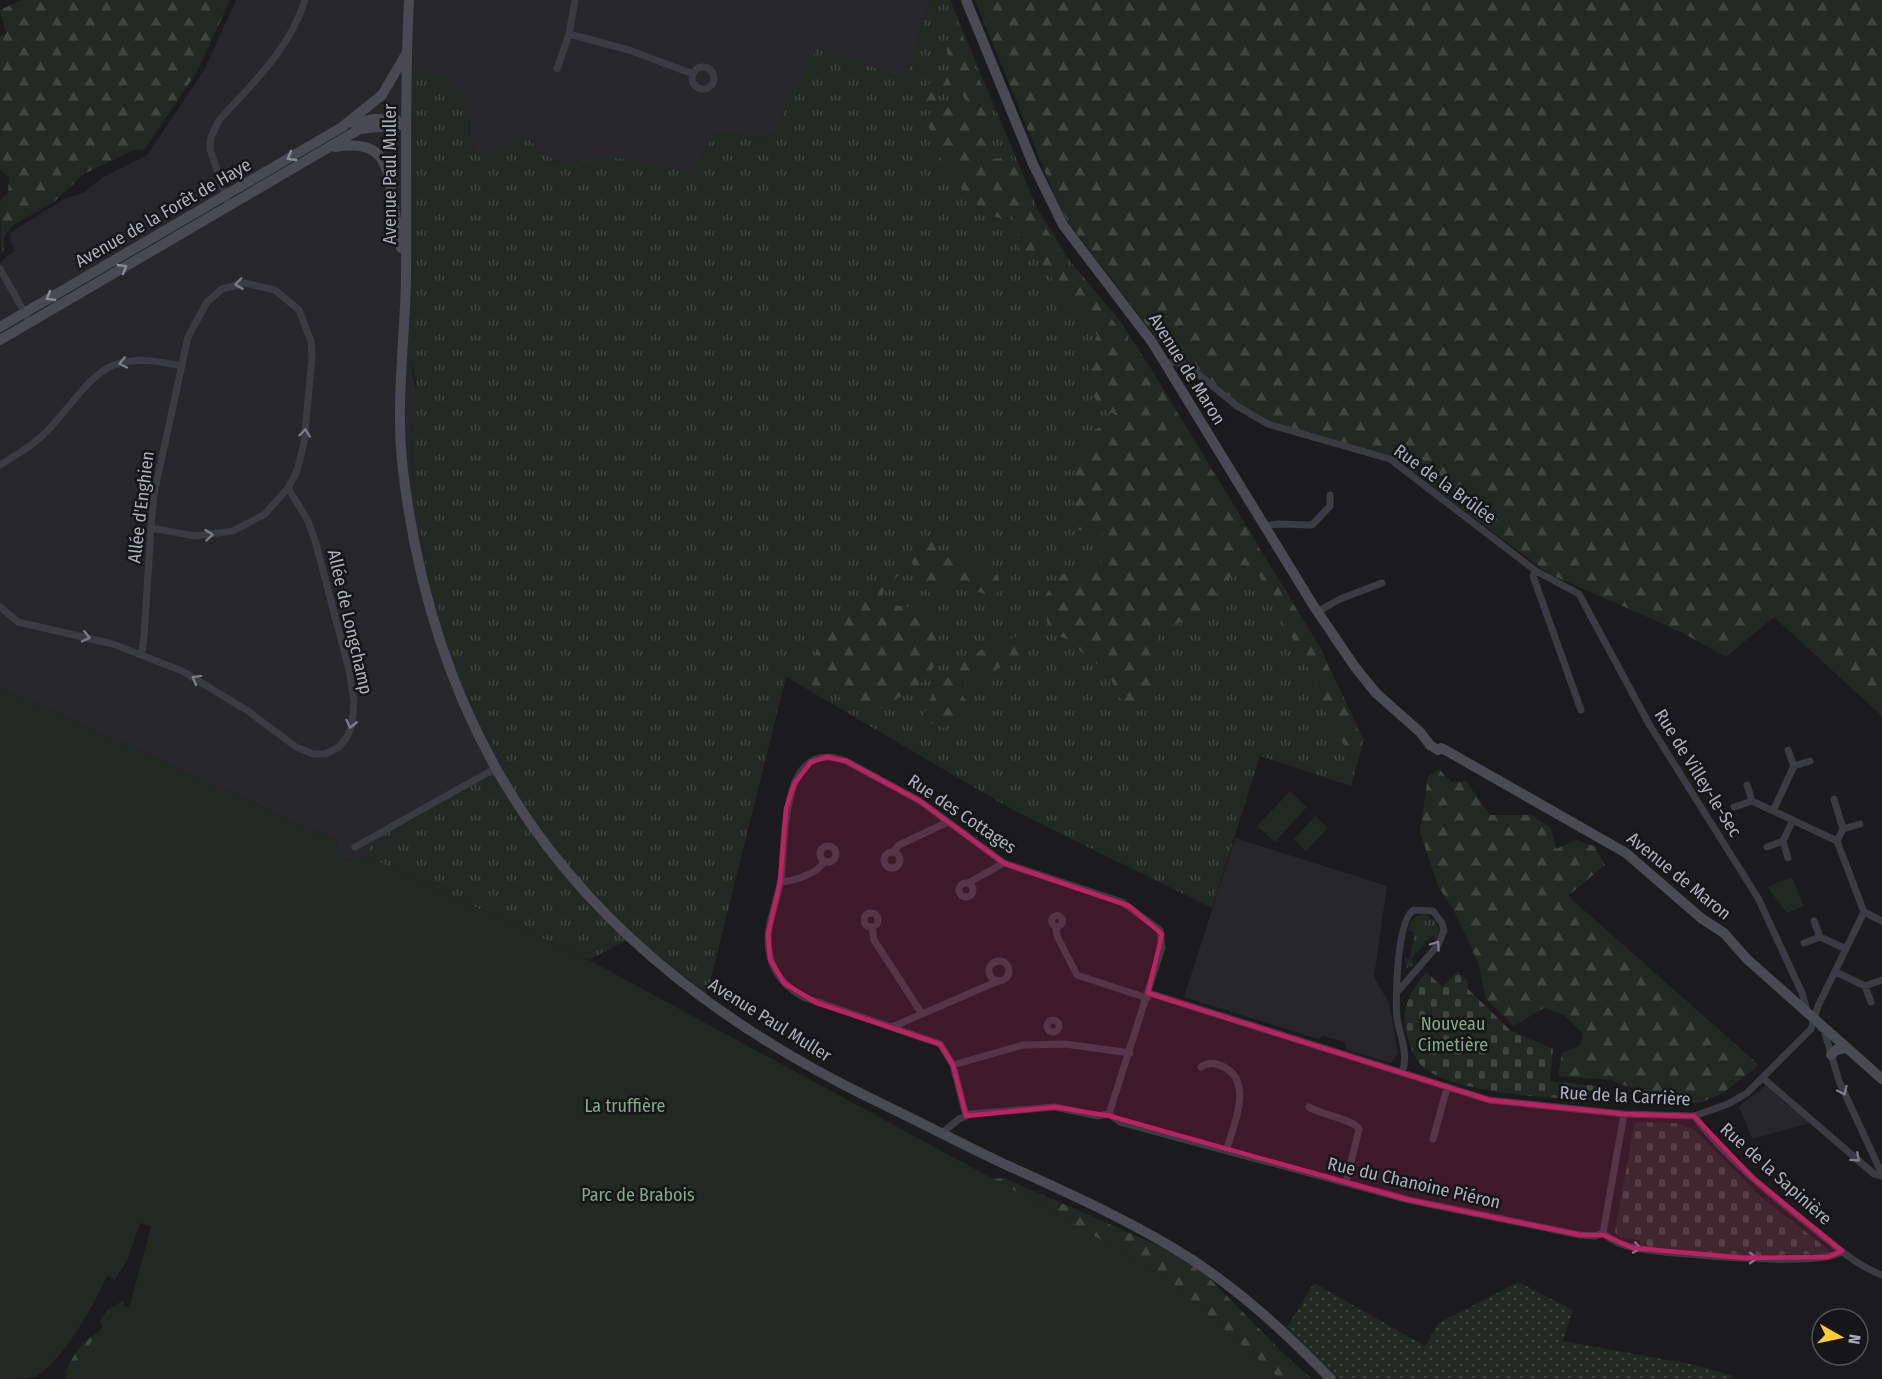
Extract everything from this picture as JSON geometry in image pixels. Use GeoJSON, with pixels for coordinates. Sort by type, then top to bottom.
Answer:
{"type":"FeatureCollection","features":[{"type":"Feature","properties":{"kind":"street"},"geometry":{"type":"LineString","coordinates":[[226,201],[210,149],[213,132],[219,120],[279,55],[293,31],[305,0]]}},
{"type":"Feature","properties":{"kind":"street","name":"Avenue Paul Muller"},"geometry":{"type":"LineString","coordinates":[[409,0],[405,348],[408,496],[416,553],[438,635],[463,701],[496,768],[534,830],[575,883],[615,926],[669,974],[738,1023],[800,1060],[942,1133],[1136,1227],[1193,1261],[1265,1315],[1331,1379]]}},
{"type":"Feature","properties":{"kind":"street"},"geometry":{"type":"LineString","coordinates":[[557,69],[569,34],[575,0]]}},
{"type":"Feature","properties":{"kind":"street","name":"Avenue de Maron"},"geometry":{"type":"LineString","coordinates":[[966,0],[1053,207],[1069,233],[1137,320],[1317,612],[1368,684],[1420,732],[1441,744],[1441,748],[1626,853],[1701,918],[1724,933],[1747,959],[1811,1017],[1822,1023],[1824,1030],[1882,1079]]}},
{"type":"Feature","properties":{"kind":"street"},"geometry":{"type":"LineString","coordinates":[[569,34],[629,50],[693,74]]}},
{"type":"Feature","properties":{"kind":"street","name":"Avenue de la Forêt de Haye"},"geometry":{"type":"LineString","coordinates":[[0,340],[342,127],[382,95],[408,51]]}},
{"type":"Feature","properties":{"kind":"street","name":"Avenue de la Forêt de Haye"},"geometry":{"type":"LineString","coordinates":[[342,127],[375,118],[394,119],[406,124]]}},
{"type":"Feature","properties":{"kind":"street","name":"Avenue de la Forêt de Haye"},"geometry":{"type":"LineString","coordinates":[[0,327],[360,129],[406,124]]}},
{"type":"Feature","properties":{"kind":"street","name":"Avenue de la Forêt de Haye"},"geometry":{"type":"LineString","coordinates":[[329,148],[361,145],[374,151],[386,165],[406,278]]}},
{"type":"Feature","properties":{"kind":"street"},"geometry":{"type":"LineString","coordinates":[[0,269],[30,322]]}},
{"type":"Feature","properties":{"kind":"street","name":"Allée d'Enghien"},"geometry":{"type":"LineString","coordinates":[[142,653],[151,528],[155,486],[181,366],[197,318],[207,302],[228,286],[245,283],[267,286],[283,295],[299,310],[308,327],[312,357],[303,453],[288,488],[265,514],[225,534],[195,536],[151,528]]}},
{"type":"Feature","properties":{"kind":"street"},"geometry":{"type":"LineString","coordinates":[[0,465],[42,436],[84,385],[107,367],[137,360],[181,366]]}},
{"type":"Feature","properties":{"kind":"street","name":"Rue de la Brûlée"},"geometry":{"type":"LineString","coordinates":[[1166,364],[1175,362],[1188,366],[1237,406],[1268,424],[1390,459],[1536,571]]}},
{"type":"Feature","properties":{"kind":"street","name":"Allée de Longchamp"},"geometry":{"type":"LineString","coordinates":[[0,607],[12,618],[28,625],[90,638],[142,653],[216,690],[303,751],[325,754],[344,742],[353,718],[349,670],[311,530],[288,488]]}},
{"type":"Feature","properties":{"kind":"street"},"geometry":{"type":"LineString","coordinates":[[1265,526],[1312,525],[1330,506],[1330,495]]}},
{"type":"Feature","properties":{"kind":"street"},"geometry":{"type":"LineString","coordinates":[[1536,571],[1533,576],[1581,710]]}},
{"type":"Feature","properties":{"kind":"street","name":"Rue de Villey-le-Sec"},"geometry":{"type":"LineString","coordinates":[[1536,571],[1584,599],[1613,659],[1649,724],[1758,898],[1811,1017]]}},
{"type":"Feature","properties":{"kind":"street"},"geometry":{"type":"LineString","coordinates":[[1317,612],[1340,598],[1382,584]]}},
{"type":"Feature","properties":{"kind":"street"},"geometry":{"type":"LineString","coordinates":[[1773,811],[1794,766],[1788,750]]}},
{"type":"Feature","properties":{"kind":"street","name":"Rue des Cottages"},"geometry":{"type":"LineString","coordinates":[[966,1116],[953,1065],[940,1044],[803,997],[778,976],[770,959],[768,942],[780,882],[785,814],[790,795],[801,773],[817,760],[833,757],[846,761],[912,796],[1004,863],[1122,902],[1157,926],[1162,934],[1162,947],[1109,1114]]}},
{"type":"Feature","properties":{"kind":"street"},"geometry":{"type":"LineString","coordinates":[[1794,766],[1810,761]]}},
{"type":"Feature","properties":{"kind":"street"},"geometry":{"type":"LineString","coordinates":[[354,847],[496,768]]}},
{"type":"Feature","properties":{"kind":"street"},"geometry":{"type":"LineString","coordinates":[[1747,785],[1752,801]]}},
{"type":"Feature","properties":{"kind":"street"},"geometry":{"type":"LineString","coordinates":[[1834,799],[1843,829],[1837,841]]}},
{"type":"Feature","properties":{"kind":"street"},"geometry":{"type":"LineString","coordinates":[[1734,807],[1752,801],[1837,841],[1864,912],[1836,972],[1865,986],[1871,1002]]}},
{"type":"Feature","properties":{"kind":"street"},"geometry":{"type":"LineString","coordinates":[[1788,858],[1783,841],[1793,820]]}},
{"type":"Feature","properties":{"kind":"street"},"geometry":{"type":"LineString","coordinates":[[893,852],[900,845],[948,822]]}},
{"type":"Feature","properties":{"kind":"street"},"geometry":{"type":"LineString","coordinates":[[1843,829],[1860,824]]}},
{"type":"Feature","properties":{"kind":"street"},"geometry":{"type":"LineString","coordinates":[[1767,847],[1783,841]]}},
{"type":"Feature","properties":{"kind":"street"},"geometry":{"type":"LineString","coordinates":[[780,882],[791,881],[821,867],[825,861]]}},
{"type":"Feature","properties":{"kind":"street"},"geometry":{"type":"LineString","coordinates":[[968,883],[1004,863]]}},
{"type":"Feature","properties":{"kind":"street"},"geometry":{"type":"LineString","coordinates":[[1399,990],[1442,938],[1442,922],[1433,911],[1414,910],[1405,919],[1397,973],[1399,990],[1397,1016],[1405,1056],[1402,1073]]}},
{"type":"Feature","properties":{"kind":"street"},"geometry":{"type":"LineString","coordinates":[[1864,912],[1882,919]]}},
{"type":"Feature","properties":{"kind":"street"},"geometry":{"type":"LineString","coordinates":[[1814,921],[1820,937],[1846,949]]}},
{"type":"Feature","properties":{"kind":"street"},"geometry":{"type":"LineString","coordinates":[[872,927],[874,940],[922,1014]]}},
{"type":"Feature","properties":{"kind":"street","name":"Rue de la Carrière"},"geometry":{"type":"LineString","coordinates":[[1056,927],[1057,936],[1077,975],[1447,1088],[1499,1101],[1624,1114],[1695,1116],[1728,1104],[1764,1078],[1811,1029],[1812,1006],[1818,1006],[1836,972]]}},
{"type":"Feature","properties":{"kind":"street"},"geometry":{"type":"LineString","coordinates":[[1804,943],[1820,937]]}},
{"type":"Feature","properties":{"kind":"street"},"geometry":{"type":"LineString","coordinates":[[1865,986],[1882,980]]}},
{"type":"Feature","properties":{"kind":"street"},"geometry":{"type":"LineString","coordinates":[[891,1027],[996,982]]}},
{"type":"Feature","properties":{"kind":"street"},"geometry":{"type":"LineString","coordinates":[[1824,1030],[1839,1081],[1882,1175]]}},
{"type":"Feature","properties":{"kind":"street"},"geometry":{"type":"LineString","coordinates":[[1055,1032],[1058,1044]]}},
{"type":"Feature","properties":{"kind":"street"},"geometry":{"type":"LineString","coordinates":[[953,1065],[1015,1046],[1058,1044],[1130,1053]]}},
{"type":"Feature","properties":{"kind":"street"},"geometry":{"type":"LineString","coordinates":[[1831,1055],[1836,1050],[1845,1048]]}},
{"type":"Feature","properties":{"kind":"street"},"geometry":{"type":"LineString","coordinates":[[1201,1066],[1210,1063],[1221,1065],[1232,1072],[1238,1083],[1240,1097],[1226,1151]]}},
{"type":"Feature","properties":{"kind":"street"},"geometry":{"type":"LineString","coordinates":[[1764,1078],[1874,1174],[1882,1175]]}},
{"type":"Feature","properties":{"kind":"street"},"geometry":{"type":"LineString","coordinates":[[1433,1139],[1447,1088]]}},
{"type":"Feature","properties":{"kind":"street","name":"Rue du Chanoine Piéron"},"geometry":{"type":"LineString","coordinates":[[942,1133],[966,1116],[1055,1107],[1098,1116],[1109,1114],[1120,1122],[1428,1205],[1580,1235],[1594,1236],[1603,1233],[1633,1248],[1685,1255],[1745,1258],[1828,1257],[1842,1251]]}},
{"type":"Feature","properties":{"kind":"street"},"geometry":{"type":"LineString","coordinates":[[1309,1107],[1319,1114],[1358,1127],[1359,1132],[1346,1183]]}},
{"type":"Feature","properties":{"kind":"street"},"geometry":{"type":"LineString","coordinates":[[1603,1233],[1624,1114]]}},
{"type":"Feature","properties":{"kind":"street","name":"Rue de la Sapinière"},"geometry":{"type":"LineString","coordinates":[[1695,1116],[1706,1131],[1754,1179],[1842,1251]]}},
{"type":"Feature","properties":{"kind":"street"},"geometry":{"type":"LineString","coordinates":[[1842,1251],[1866,1269],[1882,1275]]}},
{"type":"Feature","properties":{"kind":"highlighted area"},"geometry":{"type":"Polygon","coordinates":[[[827,757],[846,761],[920,801],[1004,863],[1129,906],[1162,934],[1148,993],[1489,1100],[1624,1114],[1694,1116],[1754,1179],[1842,1251],[1828,1257],[1745,1258],[1633,1248],[1603,1235],[1580,1235],[1409,1200],[1110,1116],[1055,1107],[966,1116],[953,1065],[940,1044],[817,1003],[784,983],[770,959],[768,934],[780,882],[786,809],[794,784],[811,762],[827,757]]]}},
{"type":"Feature","properties":{"kind":"shaded area"},"geometry":{"type":"Polygon","coordinates":[[[236,0],[931,0],[905,79],[787,101],[778,131],[762,138],[715,132],[693,174],[614,158],[564,163],[544,156],[525,135],[480,157],[469,139],[470,120],[412,277],[411,360],[416,392],[411,434],[412,471],[426,570],[482,731],[492,742],[505,767],[369,841],[368,857],[344,860],[338,852],[337,841],[0,687],[0,262],[15,250],[10,240],[11,232],[66,198],[83,193],[103,177],[147,155],[204,70],[236,0]]]}},
{"type":"Feature","properties":{"kind":"shaded area"},"geometry":{"type":"Polygon","coordinates":[[[1235,838],[1387,886],[1374,977],[1389,1003],[1398,1053],[1391,1063],[1347,1050],[1344,1042],[1335,1039],[1323,1036],[1318,1039],[1184,997],[1235,838]]]}},
{"type":"Feature","properties":{"kind":"shaded area"},"geometry":{"type":"Polygon","coordinates":[[[1765,1086],[1785,1103],[1814,1122],[1752,1139],[1739,1106],[1765,1086]]]}},
{"type":"Feature","properties":{"kind":"green space"},"geometry":{"type":"Polygon","coordinates":[[[21,0],[230,0],[198,70],[145,149],[134,150],[84,174],[54,202],[12,226],[4,237],[4,251],[1,254],[0,199],[8,194],[9,177],[0,170],[0,36],[6,33],[0,10],[21,0]]]}},
{"type":"Feature","properties":{"kind":"green space"},"geometry":{"type":"Polygon","coordinates":[[[931,0],[950,0],[1037,208],[1070,261],[1121,322],[1320,647],[1364,740],[1351,786],[1260,756],[1212,908],[1013,810],[786,677],[707,995],[634,936],[589,960],[368,857],[369,841],[505,767],[492,742],[482,731],[455,665],[426,570],[412,471],[411,434],[416,382],[411,360],[410,335],[415,72],[442,76],[463,93],[468,103],[469,139],[480,157],[525,135],[550,158],[559,162],[616,158],[645,162],[693,174],[715,132],[762,138],[778,131],[787,101],[818,47],[905,79],[931,0]]]}},
{"type":"Feature","properties":{"kind":"green space"},"geometry":{"type":"Polygon","coordinates":[[[975,0],[1882,0],[1882,716],[1774,617],[1726,657],[1679,631],[1549,574],[1393,457],[1270,422],[1245,409],[1185,362],[1171,357],[1068,222],[1054,194],[975,0]]]}},
{"type":"Feature","properties":{"kind":"green space"},"geometry":{"type":"Polygon","coordinates":[[[958,24],[994,117],[991,127],[992,159],[1011,157],[1035,211],[1071,268],[1145,361],[1320,648],[1362,740],[1358,748],[1347,750],[1327,716],[1311,673],[1255,568],[1230,577],[1202,613],[1159,631],[1152,703],[1132,710],[1117,695],[1107,668],[1093,662],[1067,639],[1048,632],[1045,596],[1060,574],[1094,573],[1111,547],[1100,532],[1077,530],[1074,526],[1074,475],[1094,430],[1120,417],[1101,406],[1091,388],[1090,361],[1097,335],[1065,299],[1037,255],[1026,259],[1023,255],[1017,241],[1020,228],[1011,212],[1002,219],[991,215],[975,204],[963,191],[948,165],[933,154],[929,145],[933,134],[923,119],[950,99],[963,111],[970,109],[953,77],[946,47],[952,44],[948,35],[958,24]]]}},
{"type":"Feature","properties":{"kind":"green space"},"geometry":{"type":"Polygon","coordinates":[[[945,73],[951,85],[947,92],[940,90],[936,102],[922,108],[922,96],[927,86],[935,78],[945,73]]]}},
{"type":"Feature","properties":{"kind":"green space"},"geometry":{"type":"Polygon","coordinates":[[[934,540],[937,552],[957,553],[983,575],[998,575],[1000,588],[996,595],[981,593],[953,582],[946,582],[938,586],[937,594],[928,591],[926,586],[917,581],[919,566],[914,567],[908,557],[922,545],[934,540]]]}},
{"type":"Feature","properties":{"kind":"green space"},"geometry":{"type":"Polygon","coordinates":[[[893,570],[899,575],[884,589],[880,604],[919,606],[921,613],[928,616],[937,641],[930,649],[934,667],[914,691],[885,704],[878,712],[859,710],[847,703],[833,689],[828,694],[811,684],[812,668],[821,633],[893,570]]]}},
{"type":"Feature","properties":{"kind":"green space"},"geometry":{"type":"Polygon","coordinates":[[[1021,635],[1030,646],[1021,661],[1009,661],[992,673],[967,679],[962,695],[977,715],[942,728],[922,719],[934,690],[957,659],[1021,635]]]}},
{"type":"Feature","properties":{"kind":"green space"},"geometry":{"type":"Polygon","coordinates":[[[0,687],[337,841],[338,851],[343,851],[344,860],[368,857],[593,962],[1045,1207],[1169,1280],[1280,1379],[64,1379],[120,1303],[129,1308],[151,1226],[140,1223],[127,1261],[115,1279],[107,1276],[86,1317],[55,1361],[33,1378],[0,1379],[0,687]]]}},
{"type":"Feature","properties":{"kind":"green space"},"geometry":{"type":"Polygon","coordinates":[[[1439,769],[1451,782],[1466,781],[1490,815],[1531,815],[1551,828],[1556,849],[1576,840],[1594,846],[1605,865],[1568,896],[1759,1065],[1724,1092],[1702,1102],[1674,1105],[1611,1080],[1558,1076],[1562,1053],[1580,1045],[1583,1034],[1564,1015],[1544,1008],[1514,1026],[1486,999],[1478,962],[1454,911],[1438,886],[1420,832],[1428,776],[1439,769]]]}},
{"type":"Feature","properties":{"kind":"green space"},"geometry":{"type":"Polygon","coordinates":[[[1290,791],[1307,807],[1275,842],[1257,826],[1290,791]]]}},
{"type":"Feature","properties":{"kind":"green space"},"geometry":{"type":"Polygon","coordinates":[[[1315,816],[1328,828],[1306,851],[1294,839],[1315,816]]]}},
{"type":"Feature","properties":{"kind":"green space"},"geometry":{"type":"Polygon","coordinates":[[[1792,877],[1804,906],[1787,913],[1767,887],[1792,877]]]}},
{"type":"Feature","properties":{"kind":"green space"},"geometry":{"type":"Polygon","coordinates":[[[1424,914],[1436,921],[1439,931],[1435,940],[1433,935],[1411,959],[1413,965],[1406,968],[1405,957],[1410,959],[1414,933],[1408,930],[1411,921],[1424,914]]]}},
{"type":"Feature","properties":{"kind":"green space","name":"Nouveau Cimetière"},"geometry":{"type":"Polygon","coordinates":[[[1426,972],[1443,987],[1457,972],[1468,981],[1467,988],[1510,1030],[1553,1049],[1550,1081],[1597,1086],[1595,1101],[1485,1090],[1443,1078],[1423,1067],[1411,1048],[1405,1029],[1405,1011],[1410,995],[1426,972]]]}},
{"type":"Feature","properties":{"kind":"green space"},"geometry":{"type":"Polygon","coordinates":[[[1638,1122],[1676,1123],[1693,1129],[1762,1198],[1829,1250],[1826,1254],[1740,1256],[1640,1247],[1640,1240],[1619,1237],[1615,1232],[1634,1125],[1638,1122]]]}},
{"type":"Feature","properties":{"kind":"green space"},"geometry":{"type":"Polygon","coordinates":[[[1004,1178],[1173,1252],[1209,1278],[1312,1379],[1164,1379],[981,1180],[1004,1178]]]}},
{"type":"Feature","properties":{"kind":"green space"},"geometry":{"type":"Polygon","coordinates":[[[1518,1282],[1573,1310],[1563,1341],[1696,1365],[1733,1376],[1732,1379],[1339,1379],[1287,1327],[1314,1283],[1425,1346],[1439,1323],[1518,1282]]]}},
{"type":"Feature","properties":{"kind":"green space"},"geometry":{"type":"Polygon","coordinates":[[[124,1300],[123,1318],[71,1377],[65,1372],[76,1353],[90,1337],[103,1329],[100,1321],[107,1310],[124,1300]]]}},
{"type":"Feature","properties":{"kind":"park label","name":"La truffière"},"geometry":{"type":"Point","coordinates":[625,1106]}},
{"type":"Feature","properties":{"kind":"park label","name":"Parc de Brabois"},"geometry":{"type":"Point","coordinates":[638,1195]}}]}
